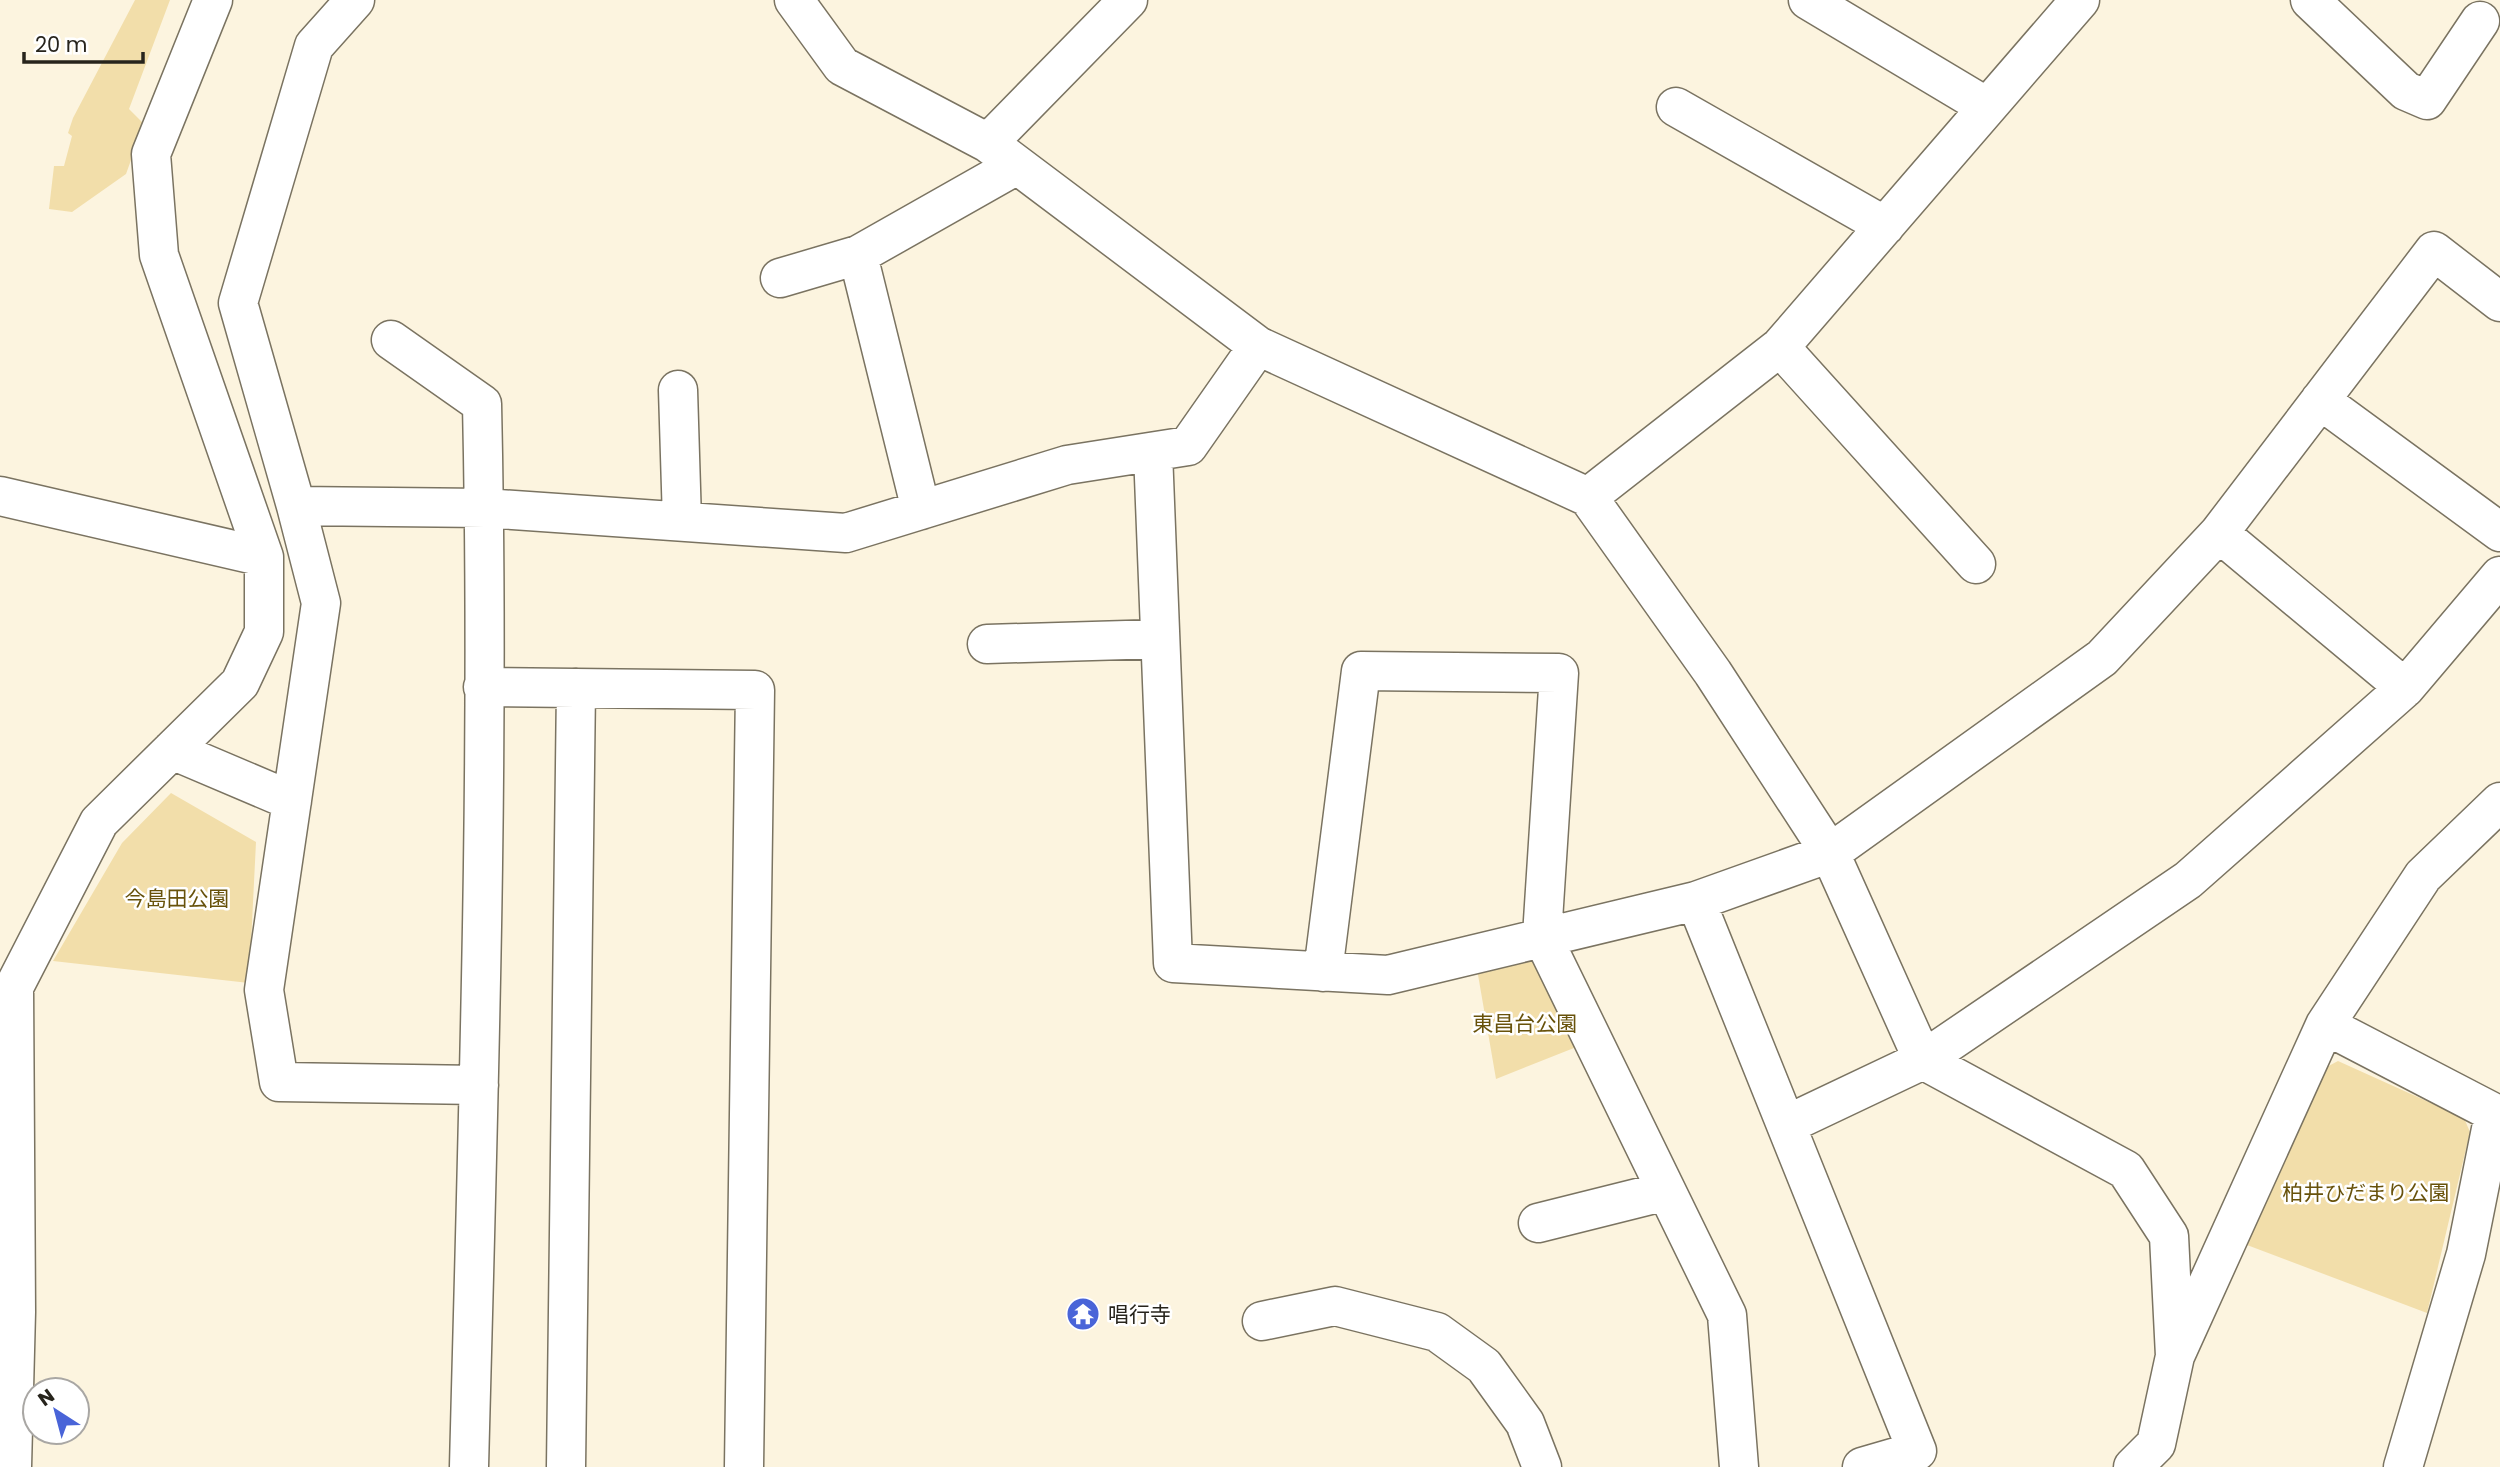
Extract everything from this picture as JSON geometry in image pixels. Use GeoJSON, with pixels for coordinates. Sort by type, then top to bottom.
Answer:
{"type":"FeatureCollection","features":[{"type":"Feature","properties":{"kind":"street"},"geometry":{"type":"LineString","coordinates":[[12,1467],[8,1268],[14,987],[99,822],[240,683],[264,632],[264,557],[159,255],[151,154],[213,0]]}},
{"type":"Feature","properties":{"kind":"street"},"geometry":{"type":"LineString","coordinates":[[355,0],[314,46],[238,303],[321,603],[264,990],[279,1082],[478,1084]]}},
{"type":"Feature","properties":{"kind":"street"},"geometry":{"type":"LineString","coordinates":[[794,0],[842,66],[1002,154],[1258,346],[1588,497],[1713,673],[1830,853],[1923,1059],[2126,1170],[2169,1236],[2175,1356]]}},
{"type":"Feature","properties":{"kind":"street"},"geometry":{"type":"LineString","coordinates":[[780,278],[858,255],[1002,154],[1128,0]]}},
{"type":"Feature","properties":{"kind":"street"},"geometry":{"type":"LineString","coordinates":[[1808,0],[1987,107]]}},
{"type":"Feature","properties":{"kind":"street"},"geometry":{"type":"LineString","coordinates":[[1588,497],[1780,347],[2080,0]]}},
{"type":"Feature","properties":{"kind":"street"},"geometry":{"type":"LineString","coordinates":[[2310,0],[2406,92],[2427,100],[2480,17]]}},
{"type":"Feature","properties":{"kind":"street"},"geometry":{"type":"LineString","coordinates":[[1676,107],[1885,226]]}},
{"type":"Feature","properties":{"kind":"street"},"geometry":{"type":"LineString","coordinates":[[1153,452],[1172,963],[1388,975],[1696,901],[1830,853],[2102,658],[2219,533],[2434,251],[2500,302]]}},
{"type":"Feature","properties":{"kind":"street"},"geometry":{"type":"LineString","coordinates":[[858,255],[921,510]]}},
{"type":"Feature","properties":{"kind":"street"},"geometry":{"type":"LineString","coordinates":[[391,340],[482,404],[483,687],[478,1084],[469,1467]]}},
{"type":"Feature","properties":{"kind":"street"},"geometry":{"type":"LineString","coordinates":[[296,506],[484,508],[846,533],[1067,466],[1188,446],[1258,346]]}},
{"type":"Feature","properties":{"kind":"street"},"geometry":{"type":"LineString","coordinates":[[1780,347],[1976,564]]}},
{"type":"Feature","properties":{"kind":"street"},"geometry":{"type":"LineString","coordinates":[[678,390],[682,521]]}},
{"type":"Feature","properties":{"kind":"street"},"geometry":{"type":"LineString","coordinates":[[2320,400],[2500,533]]}},
{"type":"Feature","properties":{"kind":"street"},"geometry":{"type":"LineString","coordinates":[[0,496],[264,557]]}},
{"type":"Feature","properties":{"kind":"street"},"geometry":{"type":"LineString","coordinates":[[2219,533],[2405,688]]}},
{"type":"Feature","properties":{"kind":"street"},"geometry":{"type":"LineString","coordinates":[[1787,1125],[1923,1059],[2188,880],[2405,688],[2500,576]]}},
{"type":"Feature","properties":{"kind":"street"},"geometry":{"type":"LineString","coordinates":[[987,643],[1160,639]]}},
{"type":"Feature","properties":{"kind":"street"},"geometry":{"type":"LineString","coordinates":[[1323,972],[1361,671],[1559,673],[1542,936],[1727,1315],[1739,1467]]}},
{"type":"Feature","properties":{"kind":"street"},"geometry":{"type":"LineString","coordinates":[[483,687],[755,690],[744,1467]]}},
{"type":"Feature","properties":{"kind":"street"},"geometry":{"type":"LineString","coordinates":[[566,1467],[576,688]]}},
{"type":"Feature","properties":{"kind":"street"},"geometry":{"type":"LineString","coordinates":[[172,750],[292,801]]}},
{"type":"Feature","properties":{"kind":"street"},"geometry":{"type":"LineString","coordinates":[[2133,1467],[2156,1444],[2175,1356],[2325,1025],[2423,876],[2500,802]]}},
{"type":"Feature","properties":{"kind":"street"},"geometry":{"type":"LineString","coordinates":[[1696,901],[1917,1451],[1862,1467]]}},
{"type":"Feature","properties":{"kind":"street"},"geometry":{"type":"LineString","coordinates":[[2325,1025],[2497,1115],[2466,1254],[2403,1467]]}},
{"type":"Feature","properties":{"kind":"street"},"geometry":{"type":"LineString","coordinates":[[1538,1223],[1667,1191]]}},
{"type":"Feature","properties":{"kind":"street"},"geometry":{"type":"LineString","coordinates":[[1262,1321],[1335,1306],[1437,1332],[1484,1366],[1525,1423],[1542,1467]]}},
{"type":"Feature","properties":{"kind":"green space"},"geometry":{"type":"Polygon","coordinates":[[[135,0],[170,0],[129,109],[144,124],[126,174],[72,212],[49,209],[54,166],[64,166],[72,136],[68,133],[73,118],[135,0]]]}},
{"type":"Feature","properties":{"kind":"green space","name":"今島田公園"},"geometry":{"type":"Polygon","coordinates":[[[171,793],[256,842],[249,983],[53,961],[122,843],[171,793]]]}},
{"type":"Feature","properties":{"kind":"green space","name":"東昌台公園"},"geometry":{"type":"Polygon","coordinates":[[[1534,954],[1579,1046],[1496,1079],[1477,969],[1534,954]]]}},
{"type":"Feature","properties":{"kind":"green space","name":"柏井ひだまり公園"},"geometry":{"type":"Polygon","coordinates":[[[2338,1061],[2464,1118],[2470,1132],[2427,1313],[2247,1245],[2323,1069],[2338,1061]]]}},
{"type":"Feature","properties":{"kind":"place","name":"唱行寺"},"geometry":{"type":"Point","coordinates":[1083,1314]}}]}
